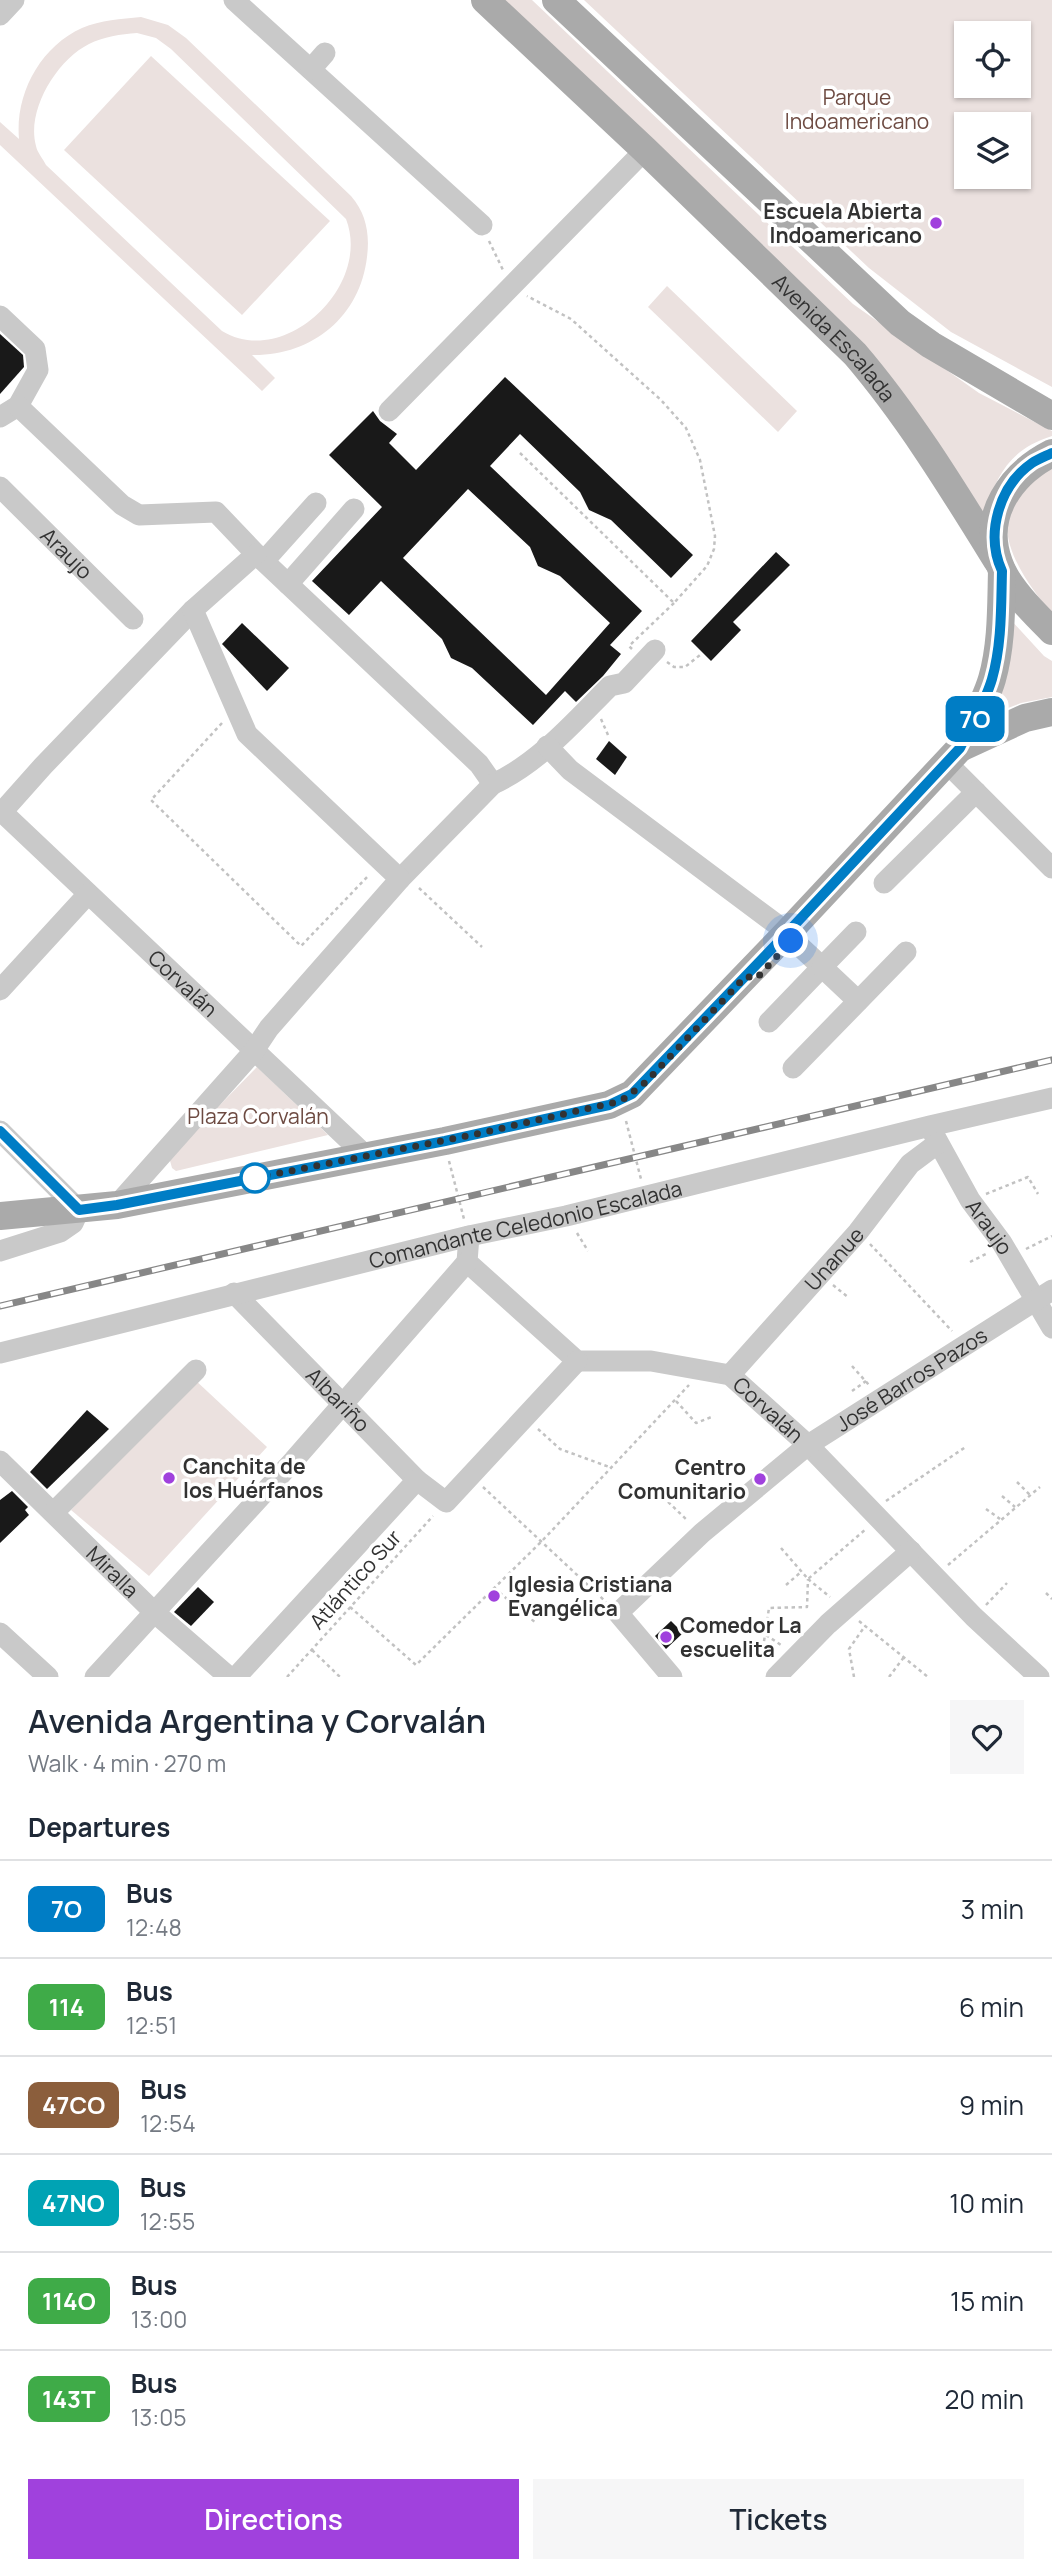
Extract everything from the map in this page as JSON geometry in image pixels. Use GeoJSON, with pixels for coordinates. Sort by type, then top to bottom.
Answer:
{"type":"FeatureCollection","features":[{"type":"Feature","properties":{"kind":"main road","name":"Avenida Escalada"},"geometry":{"type":"LineString","coordinates":[[485,0],[645,150],[855,354],[875,377],[1031,610],[1052,631]]}},
{"type":"Feature","properties":{"kind":"main road"},"geometry":{"type":"LineString","coordinates":[[556,0],[900,323],[1052,416]]}},
{"type":"Feature","properties":{"kind":"main road"},"geometry":{"type":"LineString","coordinates":[[0,1216],[117,1205],[609,1105],[632,1094],[746,976],[791,937],[953,755],[979,712],[992,680],[1000,630],[1000,566],[994,534],[999,507],[1012,483],[1031,463],[1052,453]]}},
{"type":"Feature","properties":{"kind":"main road"},"geometry":{"type":"LineString","coordinates":[[953,755],[1025,718],[1052,712]]}},
{"type":"Feature","properties":{"kind":"street"},"geometry":{"type":"LineString","coordinates":[[0,15],[14,0]]}},
{"type":"Feature","properties":{"kind":"street"},"geometry":{"type":"LineString","coordinates":[[234,0],[311,69],[437,173],[482,225]]}},
{"type":"Feature","properties":{"kind":"street"},"geometry":{"type":"LineString","coordinates":[[311,69],[325,53]]}},
{"type":"Feature","properties":{"kind":"street"},"geometry":{"type":"LineString","coordinates":[[389,411],[645,150]]}},
{"type":"Feature","properties":{"kind":"street"},"geometry":{"type":"LineString","coordinates":[[0,316],[36,349],[38,370],[9,411],[122,505],[139,515],[216,512],[260,558],[478,764],[493,783]]}},
{"type":"Feature","properties":{"kind":"street","name":"Araujo"},"geometry":{"type":"LineString","coordinates":[[0,487],[133,619]]}},
{"type":"Feature","properties":{"kind":"street"},"geometry":{"type":"LineString","coordinates":[[1,811],[193,610],[260,558],[316,503]]}},
{"type":"Feature","properties":{"kind":"street"},"geometry":{"type":"LineString","coordinates":[[288,584],[354,509]]}},
{"type":"Feature","properties":{"kind":"street"},"geometry":{"type":"LineString","coordinates":[[193,610],[247,734],[400,879]]}},
{"type":"Feature","properties":{"kind":"street"},"geometry":{"type":"LineString","coordinates":[[117,1205],[253,1052],[269,1028],[400,879],[493,783],[511,775],[547,746],[610,686],[624,682],[655,650]]}},
{"type":"Feature","properties":{"kind":"street"},"geometry":{"type":"LineString","coordinates":[[547,746],[570,770],[791,937],[858,1001]]}},
{"type":"Feature","properties":{"kind":"street"},"geometry":{"type":"LineString","coordinates":[[953,755],[976,792],[1052,868]]}},
{"type":"Feature","properties":{"kind":"street"},"geometry":{"type":"LineString","coordinates":[[884,883],[976,792]]}},
{"type":"Feature","properties":{"kind":"street","name":"Corvalán"},"geometry":{"type":"LineString","coordinates":[[1,811],[366,1156]]}},
{"type":"Feature","properties":{"kind":"street"},"geometry":{"type":"LineString","coordinates":[[0,990],[89,894]]}},
{"type":"Feature","properties":{"kind":"street"},"geometry":{"type":"LineString","coordinates":[[769,1022],[856,932]]}},
{"type":"Feature","properties":{"kind":"street"},"geometry":{"type":"LineString","coordinates":[[793,1068],[906,952]]}},
{"type":"Feature","properties":{"kind":"street","name":"Comandante Celedonio Escalada"},"geometry":{"type":"LineString","coordinates":[[0,1353],[467,1230],[566,1216],[934,1135],[1052,1098]]}},
{"type":"Feature","properties":{"kind":"street"},"geometry":{"type":"LineString","coordinates":[[0,1131],[79,1210],[73,1223],[60,1231],[0,1251]]}},
{"type":"Feature","properties":{"kind":"street","name":"Araujo"},"geometry":{"type":"LineString","coordinates":[[934,1135],[970,1200],[1003,1243],[1010,1257],[1043,1295],[1052,1328]]}},
{"type":"Feature","properties":{"kind":"street","name":"Unanue"},"geometry":{"type":"LineString","coordinates":[[730,1375],[858,1231],[934,1135]]}},
{"type":"Feature","properties":{"kind":"street"},"geometry":{"type":"LineString","coordinates":[[96,1677],[467,1262],[467,1230]]}},
{"type":"Feature","properties":{"kind":"street"},"geometry":{"type":"LineString","coordinates":[[446,1502],[577,1361],[467,1262]]}},
{"type":"Feature","properties":{"kind":"street","name":"Albariño"},"geometry":{"type":"LineString","coordinates":[[234,1293],[344,1402],[417,1480],[446,1502]]}},
{"type":"Feature","properties":{"kind":"street","name":"José Barros Pazos"},"geometry":{"type":"LineString","coordinates":[[618,1613],[702,1533],[808,1445],[1043,1295]]}},
{"type":"Feature","properties":{"kind":"street","name":"Corvalán"},"geometry":{"type":"LineString","coordinates":[[577,1361],[651,1361],[730,1375],[808,1445],[974,1617],[1039,1677]]}},
{"type":"Feature","properties":{"kind":"street"},"geometry":{"type":"LineString","coordinates":[[54,1512],[196,1370]]}},
{"type":"Feature","properties":{"kind":"street","name":"Miralla"},"geometry":{"type":"LineString","coordinates":[[0,1461],[154,1612],[229,1677]]}},
{"type":"Feature","properties":{"kind":"street"},"geometry":{"type":"LineString","coordinates":[[236,1677],[417,1480]]}},
{"type":"Feature","properties":{"kind":"street"},"geometry":{"type":"LineString","coordinates":[[776,1677],[845,1609],[911,1551]]}},
{"type":"Feature","properties":{"kind":"street"},"geometry":{"type":"LineString","coordinates":[[618,1613],[672,1677]]}},
{"type":"Feature","properties":{"kind":"street"},"geometry":{"type":"LineString","coordinates":[[0,1633],[48,1677]]}},
{"type":"Feature","properties":{"kind":"path"},"geometry":{"type":"LineString","coordinates":[[482,225],[511,289],[570,319],[662,400],[686,428],[701,460],[715,536],[714,549],[707,566],[674,603],[520,453]]}},
{"type":"Feature","properties":{"kind":"path"},"geometry":{"type":"LineString","coordinates":[[655,650],[674,667],[685,667],[700,655]]}},
{"type":"Feature","properties":{"kind":"path"},"geometry":{"type":"LineString","coordinates":[[236,708],[151,800],[301,946],[369,875]]}},
{"type":"Feature","properties":{"kind":"path"},"geometry":{"type":"LineString","coordinates":[[400,879],[414,883],[482,947]]}},
{"type":"Feature","properties":{"kind":"path"},"geometry":{"type":"LineString","coordinates":[[627,1124],[642,1182]]}},
{"type":"Feature","properties":{"kind":"path"},"geometry":{"type":"LineString","coordinates":[[448,1154],[467,1230]]}},
{"type":"Feature","properties":{"kind":"path"},"geometry":{"type":"LineString","coordinates":[[970,1200],[1028,1177],[1038,1195]]}},
{"type":"Feature","properties":{"kind":"path"},"geometry":{"type":"LineString","coordinates":[[858,1231],[964,1345]]}},
{"type":"Feature","properties":{"kind":"path"},"geometry":{"type":"LineString","coordinates":[[1010,1257],[1052,1236]]}},
{"type":"Feature","properties":{"kind":"path"},"geometry":{"type":"LineString","coordinates":[[852,1367],[881,1398]]}},
{"type":"Feature","properties":{"kind":"path"},"geometry":{"type":"LineString","coordinates":[[350,1607],[416,1665],[542,1541],[676,1401],[702,1369]]}},
{"type":"Feature","properties":{"kind":"path"},"geometry":{"type":"LineString","coordinates":[[852,1391],[866,1381]]}},
{"type":"Feature","properties":{"kind":"path"},"geometry":{"type":"LineString","coordinates":[[676,1401],[696,1423],[714,1416]]}},
{"type":"Feature","properties":{"kind":"path"},"geometry":{"type":"LineString","coordinates":[[525,1417],[560,1449],[612,1468]]}},
{"type":"Feature","properties":{"kind":"path"},"geometry":{"type":"LineString","coordinates":[[763,1648],[769,1608],[807,1607],[808,1579],[875,1514],[967,1446]]}},
{"type":"Feature","properties":{"kind":"path"},"geometry":{"type":"LineString","coordinates":[[470,1476],[618,1613]]}},
{"type":"Feature","properties":{"kind":"path"},"geometry":{"type":"LineString","coordinates":[[1017,1482],[1030,1495]]}},
{"type":"Feature","properties":{"kind":"path"},"geometry":{"type":"LineString","coordinates":[[935,1576],[1040,1487]]}},
{"type":"Feature","properties":{"kind":"path"},"geometry":{"type":"LineString","coordinates":[[1002,1496],[1015,1507]]}},
{"type":"Feature","properties":{"kind":"path"},"geometry":{"type":"LineString","coordinates":[[663,1497],[702,1533]]}},
{"type":"Feature","properties":{"kind":"path","name":"Atlántico Sur"},"geometry":{"type":"LineString","coordinates":[[287,1677],[446,1502]]}},
{"type":"Feature","properties":{"kind":"path"},"geometry":{"type":"LineString","coordinates":[[986,1509],[1000,1520]]}},
{"type":"Feature","properties":{"kind":"path"},"geometry":{"type":"LineString","coordinates":[[780,1548],[808,1579],[928,1677]]}},
{"type":"Feature","properties":{"kind":"path"},"geometry":{"type":"LineString","coordinates":[[786,1586],[802,1572]]}},
{"type":"Feature","properties":{"kind":"path"},"geometry":{"type":"LineString","coordinates":[[974,1617],[1007,1583]]}},
{"type":"Feature","properties":{"kind":"path"},"geometry":{"type":"LineString","coordinates":[[494,1588],[536,1623]]}},
{"type":"Feature","properties":{"kind":"path"},"geometry":{"type":"LineString","coordinates":[[1046,1593],[1052,1599]]}},
{"type":"Feature","properties":{"kind":"path"},"geometry":{"type":"LineString","coordinates":[[854,1677],[849,1649],[865,1626]]}},
{"type":"Feature","properties":{"kind":"path"},"geometry":{"type":"LineString","coordinates":[[766,1635],[784,1647]]}},
{"type":"Feature","properties":{"kind":"path"},"geometry":{"type":"LineString","coordinates":[[312,1650],[340,1677]]}},
{"type":"Feature","properties":{"kind":"path"},"geometry":{"type":"LineString","coordinates":[[888,1677],[904,1657]]}},
{"type":"Feature","properties":{"kind":"green space"},"geometry":{"type":"Polygon","coordinates":[[[501,0],[532,0],[853,304],[979,393],[1052,431],[1052,436],[1024,449],[1005,467],[982,519],[935,443],[501,0]]]}},
{"type":"Feature","properties":{"kind":"green space","name":"Escuela Abierta Indoamericano"},"geometry":{"type":"Polygon","coordinates":[[[584,0],[1052,0],[1052,387],[951,332],[869,268],[584,0]]]}},
{"type":"Feature","properties":{"kind":"green space"},"geometry":{"type":"Polygon","coordinates":[[[141,17],[168,25],[186,38],[351,196],[363,217],[368,240],[367,257],[355,298],[329,329],[313,340],[274,354],[252,355],[275,378],[262,391],[0,145],[0,122],[19,139],[21,105],[26,89],[33,74],[54,47],[67,36],[89,25],[141,17]],[[137,33],[106,38],[89,44],[66,62],[40,102],[34,132],[38,151],[46,165],[222,331],[246,340],[272,339],[296,330],[317,314],[335,294],[346,270],[351,245],[346,219],[171,49],[156,38],[137,33]]]}},
{"type":"Feature","properties":{"kind":"green space"},"geometry":{"type":"Polygon","coordinates":[[[151,56],[330,221],[242,315],[64,150],[151,56]]]}},
{"type":"Feature","properties":{"kind":"green space"},"geometry":{"type":"Polygon","coordinates":[[[667,286],[797,411],[778,432],[648,307],[667,286]]]}},
{"type":"Feature","properties":{"kind":"green space"},"geometry":{"type":"Polygon","coordinates":[[[1052,463],[1052,614],[1034,591],[1011,550],[1007,520],[1013,502],[1052,463]]]}},
{"type":"Feature","properties":{"kind":"green space"},"geometry":{"type":"Polygon","coordinates":[[[1011,620],[1044,656],[1052,661],[1052,697],[1021,703],[987,716],[1011,620]]]}},
{"type":"Feature","properties":{"kind":"green space","name":"Plaza Corvalán"},"geometry":{"type":"Polygon","coordinates":[[[257,1067],[328,1135],[176,1171],[172,1168],[169,1157],[257,1067]]]}},
{"type":"Feature","properties":{"kind":"green space","name":"Canchita de los Huérfanos"},"geometry":{"type":"Polygon","coordinates":[[[193,1378],[267,1447],[149,1576],[71,1510],[193,1378]]]}},
{"type":"Feature","properties":{"kind":"building"},"geometry":{"type":"Polygon","coordinates":[[[0,334],[23,355],[24,367],[0,394],[0,334]]]}},
{"type":"Feature","properties":{"kind":"building"},"geometry":{"type":"Polygon","coordinates":[[[505,377],[693,555],[671,578],[611,520],[589,510],[580,492],[520,434],[490,466],[642,611],[610,645],[621,654],[603,676],[576,702],[565,691],[533,725],[472,668],[451,658],[442,639],[381,581],[349,615],[312,581],[382,507],[329,455],[373,411],[380,421],[397,434],[389,443],[416,470],[505,377]],[[468,489],[403,558],[546,695],[610,623],[560,576],[538,566],[530,547],[468,489]]]}},
{"type":"Feature","properties":{"kind":"building"},"geometry":{"type":"Polygon","coordinates":[[[776,552],[790,565],[733,622],[741,630],[711,661],[691,641],[776,552]]]}},
{"type":"Feature","properties":{"kind":"building"},"geometry":{"type":"Polygon","coordinates":[[[242,623],[289,668],[267,691],[222,644],[242,623]]]}},
{"type":"Feature","properties":{"kind":"building"},"geometry":{"type":"Polygon","coordinates":[[[609,741],[627,757],[615,775],[596,759],[609,741]]]}},
{"type":"Feature","properties":{"kind":"building"},"geometry":{"type":"Polygon","coordinates":[[[87,1410],[109,1429],[47,1489],[30,1472],[87,1410]]]}},
{"type":"Feature","properties":{"kind":"building"},"geometry":{"type":"Polygon","coordinates":[[[12,1491],[28,1507],[25,1510],[29,1515],[0,1543],[0,1500],[12,1491]]]}},
{"type":"Feature","properties":{"kind":"building"},"geometry":{"type":"Polygon","coordinates":[[[198,1587],[214,1602],[191,1626],[174,1612],[198,1587]]]}},
{"type":"Feature","properties":{"kind":"building","name":"Comedor La escuelita"},"geometry":{"type":"Polygon","coordinates":[[[671,1621],[683,1633],[666,1649],[655,1636],[671,1621]]]}},
{"type":"Feature","properties":{"kind":"railway"},"geometry":{"type":"LineString","coordinates":[[0,1306],[1052,1060]]}},
{"type":"Feature","properties":{"kind":"bus line","name":"7O"},"geometry":{"type":"LineString","coordinates":[[0,1131],[79,1210],[117,1205],[445,1141],[609,1105],[632,1094],[960,748],[992,680],[998,653],[1002,571],[994,534],[999,507],[1012,483],[1031,463],[1052,453]]}},
{"type":"Feature","properties":{"kind":"place","name":"Escuela Abierta Indoamericano"},"geometry":{"type":"Point","coordinates":[936,223]}},
{"type":"Feature","properties":{"kind":"place","name":"Canchita de los Huérfanos"},"geometry":{"type":"Point","coordinates":[169,1478]}},
{"type":"Feature","properties":{"kind":"place","name":"Centro Comunitario"},"geometry":{"type":"Point","coordinates":[760,1479]}},
{"type":"Feature","properties":{"kind":"place","name":"Iglesia Cristiana Evangélica"},"geometry":{"type":"Point","coordinates":[494,1596]}},
{"type":"Feature","properties":{"kind":"place","name":"Comedor La escuelita"},"geometry":{"type":"Point","coordinates":[666,1637]}},
{"type":"Feature","properties":{"kind":"route"},"geometry":{"type":"LineString","coordinates":[[255,1178],[472,1135],[621,1101],[646,1082],[746,976],[756,979],[791,941]]}},
{"type":"Feature","properties":{"kind":"park label","name":"Parque Indoamericano"},"geometry":{"type":"Point","coordinates":[857,109]}}]}
